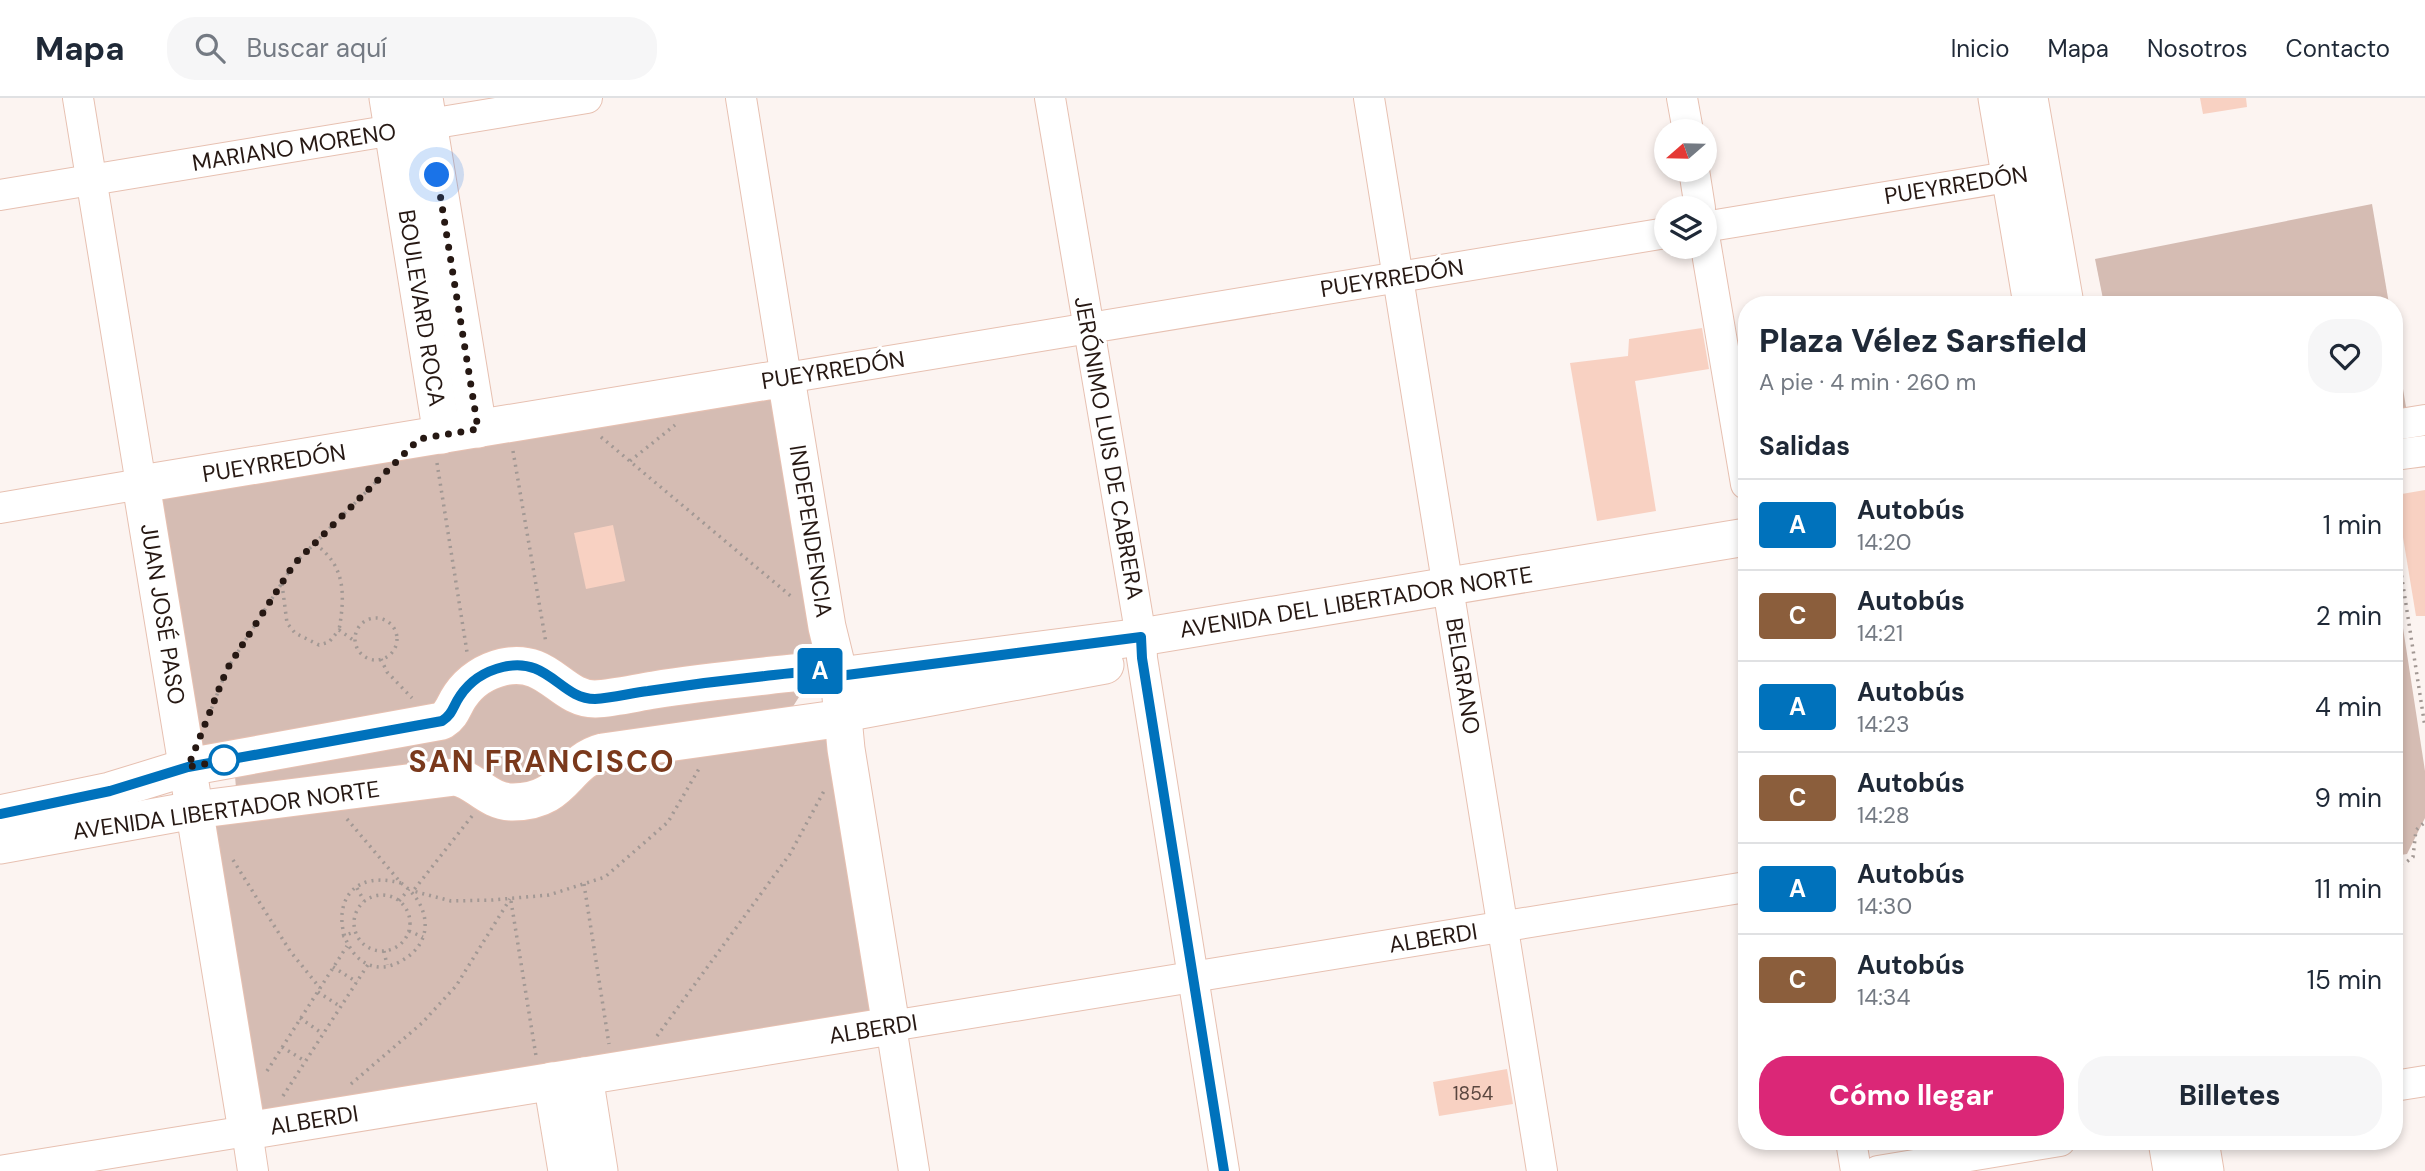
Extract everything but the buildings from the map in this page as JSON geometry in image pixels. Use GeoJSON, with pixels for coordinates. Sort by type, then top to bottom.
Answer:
{"type":"FeatureCollection","features":[{"type":"Feature","properties":{"kind":"main road"},"geometry":{"type":"LineString","coordinates":[[1997,98],[2026,174],[2063,296]]}},
{"type":"Feature","properties":{"kind":"main road"},"geometry":{"type":"LineString","coordinates":[[2029,98],[2026,174],[2032,296]]}},
{"type":"Feature","properties":{"kind":"main road","name":"BOULEVARD ROCA"},"geometry":{"type":"LineString","coordinates":[[409,113],[493,427]]}},
{"type":"Feature","properties":{"kind":"main road","name":"BOULEVARD ROCA"},"geometry":{"type":"LineString","coordinates":[[409,113],[431,437]]}},
{"type":"Feature","properties":{"kind":"main road","name":"PUEYRREDÓN"},"geometry":{"type":"LineString","coordinates":[[141,484],[786,378]]}},
{"type":"Feature","properties":{"kind":"main road","name":"INDEPENDENCIA"},"geometry":{"type":"LineString","coordinates":[[786,378],[827,627],[839,676],[846,749],[891,1026]]}},
{"type":"Feature","properties":{"kind":"main road","name":"JUAN JOSÉ PASO"},"geometry":{"type":"LineString","coordinates":[[141,484],[194,810],[251,1122]]}},
{"type":"Feature","properties":{"kind":"main road","name":"AVENIDA DEL LIBERTADOR NORTE"},"geometry":{"type":"LineString","coordinates":[[844,713],[1142,648],[1451,597],[1738,539]]}},
{"type":"Feature","properties":{"kind":"main road","name":"AVENIDA DEL LIBERTADOR NORTE"},"geometry":{"type":"LineString","coordinates":[[1451,597],[1738,561]]}},
{"type":"Feature","properties":{"kind":"main road","name":"AVENIDA DEL LIBERTADOR NORTE"},"geometry":{"type":"LineString","coordinates":[[839,676],[1142,648]]}},
{"type":"Feature","properties":{"kind":"main road"},"geometry":{"type":"LineString","coordinates":[[453,712],[459,697],[472,682],[489,671],[506,666],[523,666],[546,673],[571,693],[595,699],[714,681],[817,670],[839,676]]}},
{"type":"Feature","properties":{"kind":"main road","name":"AVENIDA LIBERTADOR NORTE"},"geometry":{"type":"LineString","coordinates":[[0,814],[110,791],[188,767],[442,721],[453,712]]}},
{"type":"Feature","properties":{"kind":"main road","name":"AVENIDA LIBERTADOR NORTE"},"geometry":{"type":"LineString","coordinates":[[0,845],[194,810],[455,777],[465,778],[477,790],[510,802],[534,800],[564,784],[588,756],[721,733],[829,720],[844,713]]}},
{"type":"Feature","properties":{"kind":"main road","name":"ALBERDI"},"geometry":{"type":"LineString","coordinates":[[251,1122],[585,1076],[891,1026]]}},
{"type":"Feature","properties":{"kind":"main road"},"geometry":{"type":"LineString","coordinates":[[567,1171],[585,1076]]}},
{"type":"Feature","properties":{"kind":"main road"},"geometry":{"type":"LineString","coordinates":[[585,1076],[599,1171]]}},
{"type":"Feature","properties":{"kind":"main road"},"geometry":{"type":"LineString","coordinates":[[2168,1150],[2172,1171]]}},
{"type":"Feature","properties":{"kind":"main road"},"geometry":{"type":"LineString","coordinates":[[2202,1150],[2205,1171]]}},
{"type":"Feature","properties":{"kind":"street","name":"JUAN JOSÉ PASO"},"geometry":{"type":"LineString","coordinates":[[78,98],[141,484]]}},
{"type":"Feature","properties":{"kind":"street","name":"MARIANO MORENO"},"geometry":{"type":"LineString","coordinates":[[0,195],[92,180],[409,113],[587,98]]}},
{"type":"Feature","properties":{"kind":"street","name":"INDEPENDENCIA"},"geometry":{"type":"LineString","coordinates":[[741,98],[786,378]]}},
{"type":"Feature","properties":{"kind":"street","name":"JERÓNIMO LUIS DE CABRERA"},"geometry":{"type":"LineString","coordinates":[[1050,98],[1142,648],[1224,1171]]}},
{"type":"Feature","properties":{"kind":"street","name":"BELGRANO"},"geometry":{"type":"LineString","coordinates":[[1369,98],[1542,1171]]}},
{"type":"Feature","properties":{"kind":"street"},"geometry":{"type":"LineString","coordinates":[[1682,98],[1686,119]]}},
{"type":"Feature","properties":{"kind":"street","name":"PUEYRREDÓN"},"geometry":{"type":"LineString","coordinates":[[1717,225],[2026,174]]}},
{"type":"Feature","properties":{"kind":"street","name":"PUEYRREDÓN"},"geometry":{"type":"LineString","coordinates":[[786,378],[1654,235]]}},
{"type":"Feature","properties":{"kind":"street"},"geometry":{"type":"LineString","coordinates":[[1708,259],[1738,437]]}},
{"type":"Feature","properties":{"kind":"street"},"geometry":{"type":"LineString","coordinates":[[2403,424],[2425,420]]}},
{"type":"Feature","properties":{"kind":"street"},"geometry":{"type":"LineString","coordinates":[[2403,454],[2425,451]]}},
{"type":"Feature","properties":{"kind":"street","name":"PUEYRREDÓN"},"geometry":{"type":"LineString","coordinates":[[0,508],[141,484]]}},
{"type":"Feature","properties":{"kind":"street","name":"ALBERDI"},"geometry":{"type":"LineString","coordinates":[[891,1026],[1738,888]]}},
{"type":"Feature","properties":{"kind":"street","name":"INDEPENDENCIA"},"geometry":{"type":"LineString","coordinates":[[891,1026],[914,1171]]}},
{"type":"Feature","properties":{"kind":"street"},"geometry":{"type":"LineString","coordinates":[[2403,1085],[2425,1081]]}},
{"type":"Feature","properties":{"kind":"street","name":"JUAN JOSÉ PASO"},"geometry":{"type":"LineString","coordinates":[[251,1122],[253,1171]]}},
{"type":"Feature","properties":{"kind":"street","name":"ALBERDI"},"geometry":{"type":"LineString","coordinates":[[0,1171],[251,1122]]}},
{"type":"Feature","properties":{"kind":"street"},"geometry":{"type":"LineString","coordinates":[[1852,1150],[1856,1171]]}},
{"type":"Feature","properties":{"kind":"street"},"geometry":{"type":"LineString","coordinates":[[1878,1171],[2005,1150]]}},
{"type":"Feature","properties":{"kind":"path"},"geometry":{"type":"LineString","coordinates":[[573,413],[794,598]]}},
{"type":"Feature","properties":{"kind":"path"},"geometry":{"type":"LineString","coordinates":[[493,427],[548,654],[546,673]]}},
{"type":"Feature","properties":{"kind":"path"},"geometry":{"type":"LineString","coordinates":[[206,720],[227,669],[294,564],[431,437]]}},
{"type":"Feature","properties":{"kind":"path"},"geometry":{"type":"LineString","coordinates":[[431,437],[472,682]]}},
{"type":"Feature","properties":{"kind":"path"},"geometry":{"type":"LineString","coordinates":[[282,584],[284,615],[295,633],[319,645],[329,642],[339,630],[343,592],[334,560],[315,544]]}},
{"type":"Feature","properties":{"kind":"path"},"geometry":{"type":"LineString","coordinates":[[2403,583],[2425,727]]}},
{"type":"Feature","properties":{"kind":"path"},"geometry":{"type":"LineString","coordinates":[[339,630],[356,642],[365,656],[382,659],[391,654],[397,642],[391,623],[378,618],[365,621],[356,632],[356,642]]}},
{"type":"Feature","properties":{"kind":"path"},"geometry":{"type":"LineString","coordinates":[[382,659],[387,672],[412,699],[453,712]]}},
{"type":"Feature","properties":{"kind":"path"},"geometry":{"type":"LineString","coordinates":[[332,794],[345,817],[401,883],[411,890],[451,901],[549,895],[605,877],[668,822],[721,733]]}},
{"type":"Feature","properties":{"kind":"path"},"geometry":{"type":"LineString","coordinates":[[585,1076],[790,855],[825,789]]}},
{"type":"Feature","properties":{"kind":"path"},"geometry":{"type":"LineString","coordinates":[[399,901],[473,815],[477,790]]}},
{"type":"Feature","properties":{"kind":"path"},"geometry":{"type":"LineString","coordinates":[[2403,863],[2413,857],[2416,830],[2425,822]]}},
{"type":"Feature","properties":{"kind":"path"},"geometry":{"type":"LineString","coordinates":[[228,852],[290,951],[319,990],[341,1007]]}},
{"type":"Feature","properties":{"kind":"path"},"geometry":{"type":"LineString","coordinates":[[401,883],[372,880],[357,888],[342,909],[342,936],[347,946],[369,962],[387,965],[401,961],[413,954],[423,937],[425,915],[411,890]]}},
{"type":"Feature","properties":{"kind":"path"},"geometry":{"type":"LineString","coordinates":[[584,884],[585,1076]]}},
{"type":"Feature","properties":{"kind":"path"},"geometry":{"type":"LineString","coordinates":[[357,888],[364,901]]}},
{"type":"Feature","properties":{"kind":"path"},"geometry":{"type":"LineString","coordinates":[[379,895],[399,901],[408,912],[409,932],[398,947],[384,951],[362,944],[355,932],[357,910],[364,901],[379,895]]}},
{"type":"Feature","properties":{"kind":"path"},"geometry":{"type":"LineString","coordinates":[[510,899],[585,1076]]}},
{"type":"Feature","properties":{"kind":"path"},"geometry":{"type":"LineString","coordinates":[[347,1087],[422,1023],[456,986],[510,899]]}},
{"type":"Feature","properties":{"kind":"path"},"geometry":{"type":"LineString","coordinates":[[342,936],[355,932]]}},
{"type":"Feature","properties":{"kind":"path"},"geometry":{"type":"LineString","coordinates":[[409,932],[423,937]]}},
{"type":"Feature","properties":{"kind":"path"},"geometry":{"type":"LineString","coordinates":[[251,1122],[282,1047],[347,946]]}},
{"type":"Feature","properties":{"kind":"path"},"geometry":{"type":"LineString","coordinates":[[384,951],[387,965]]}},
{"type":"Feature","properties":{"kind":"path"},"geometry":{"type":"LineString","coordinates":[[251,1122],[305,1061],[369,962]]}},
{"type":"Feature","properties":{"kind":"path"},"geometry":{"type":"LineString","coordinates":[[333,968],[356,982]]}},
{"type":"Feature","properties":{"kind":"path"},"geometry":{"type":"LineString","coordinates":[[300,1018],[323,1034]]}},
{"type":"Feature","properties":{"kind":"path"},"geometry":{"type":"LineString","coordinates":[[282,1047],[305,1061]]}},
{"type":"Feature","properties":{"kind":"shaded area"},"geometry":{"type":"Polygon","coordinates":[[[2372,204],[2388,296],[2102,296],[2095,259],[2372,204]]]}},
{"type":"Feature","properties":{"kind":"shaded area"},"geometry":{"type":"Polygon","coordinates":[[[786,378],[833,655],[595,699],[523,666],[451,715],[188,767],[141,484],[786,378]]]}},
{"type":"Feature","properties":{"kind":"shaded area"},"geometry":{"type":"Polygon","coordinates":[[[2403,389],[2407,413],[2403,414],[2403,389]]]}},
{"type":"Feature","properties":{"kind":"shaded area"},"geometry":{"type":"Polygon","coordinates":[[[2403,628],[2425,771],[2425,818],[2407,854],[2403,855],[2403,628]]]}},
{"type":"Feature","properties":{"kind":"shaded area"},"geometry":{"type":"Polygon","coordinates":[[[507,685],[797,686],[799,697],[792,708],[517,786],[236,788],[235,776],[479,701],[492,690],[507,685]]]}},
{"type":"Feature","properties":{"kind":"shaded area"},"geometry":{"type":"Polygon","coordinates":[[[829,720],[891,1026],[247,1131],[194,810],[455,777],[494,798],[575,770],[829,720]]]}},
{"type":"Feature","properties":{"kind":"bus line","name":"A"},"geometry":{"type":"LineString","coordinates":[[0,814],[110,791],[188,767],[442,721],[451,715],[459,697],[472,682],[489,671],[506,666],[541,670],[559,681],[571,693],[595,699],[714,681],[817,670],[839,676],[1141,637],[1142,658],[1224,1171]]}},
{"type":"Feature","properties":{"kind":"district","name":"SAN FRANCISCO"},"geometry":{"type":"Point","coordinates":[542,761]}},
{"type":"Feature","properties":{"kind":"route"},"geometry":{"type":"LineString","coordinates":[[224,760],[233,759],[188,767],[227,669],[294,564],[419,439],[478,429],[437,175]]}}]}
